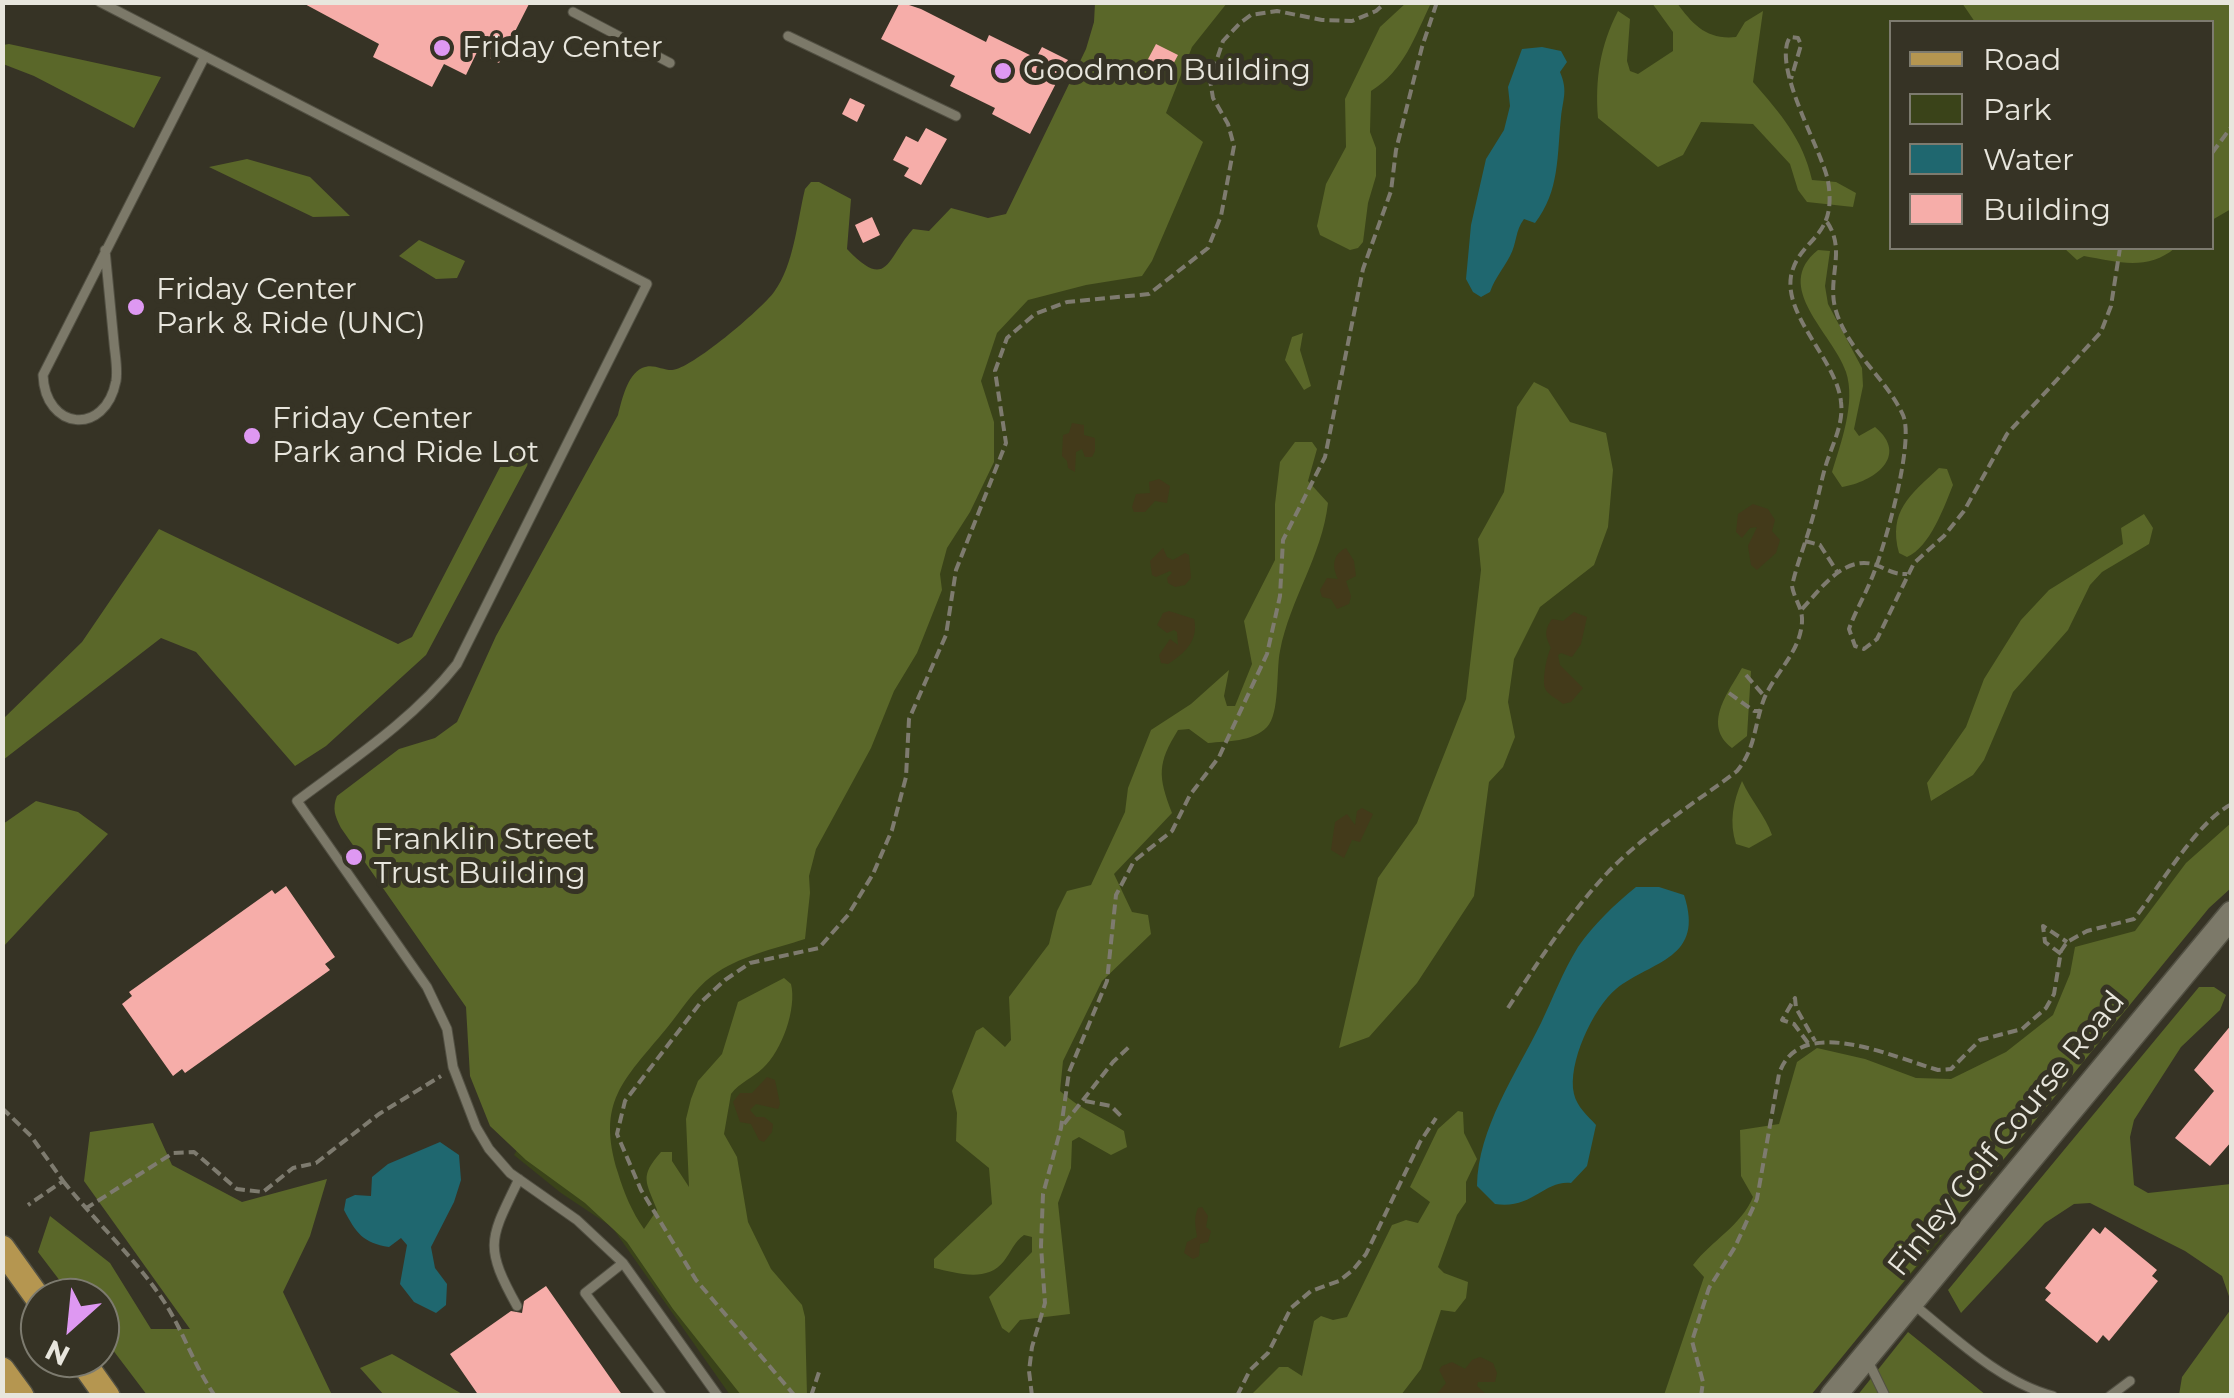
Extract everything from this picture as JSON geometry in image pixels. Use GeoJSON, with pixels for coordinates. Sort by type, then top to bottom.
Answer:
{"type":"FeatureCollection","features":[{"type":"Feature","properties":{"kind":"main road"},"geometry":{"type":"LineString","coordinates":[[2,1248],[24,1278]]}},
{"type":"Feature","properties":{"kind":"main road"},"geometry":{"type":"LineString","coordinates":[[2,1370],[21,1396]]}},
{"type":"Feature","properties":{"kind":"street","name":"Finley Golf Course Road"},"geometry":{"type":"LineString","coordinates":[[1833,1396],[2228,925]]}},
{"type":"Feature","properties":{"kind":"lane"},"geometry":{"type":"LineString","coordinates":[[100,2],[647,284],[457,664],[438,689],[404,720],[297,801],[427,987],[447,1029],[452,1067],[489,1150],[519,1179],[577,1220],[624,1262],[718,1396]]}},
{"type":"Feature","properties":{"kind":"lane"},"geometry":{"type":"LineString","coordinates":[[573,12],[670,64]]}},
{"type":"Feature","properties":{"kind":"lane"},"geometry":{"type":"LineString","coordinates":[[788,36],[956,116]]}},
{"type":"Feature","properties":{"kind":"lane"},"geometry":{"type":"LineString","coordinates":[[105,250],[117,378],[102,410],[90,420],[73,420],[53,410],[44,391],[43,375],[105,250],[205,56]]}},
{"type":"Feature","properties":{"kind":"lane"},"geometry":{"type":"LineString","coordinates":[[517,1306],[496,1270],[492,1234],[519,1179]]}},
{"type":"Feature","properties":{"kind":"lane"},"geometry":{"type":"LineString","coordinates":[[624,1262],[586,1293],[662,1396]]}},
{"type":"Feature","properties":{"kind":"lane"},"geometry":{"type":"LineString","coordinates":[[1910,1302],[1980,1358],[2037,1392],[2053,1396]]}},
{"type":"Feature","properties":{"kind":"lane"},"geometry":{"type":"LineString","coordinates":[[1865,1356],[1886,1396]]}},
{"type":"Feature","properties":{"kind":"lane"},"geometry":{"type":"LineString","coordinates":[[2110,1396],[2130,1381]]}},
{"type":"Feature","properties":{"kind":"path"},"geometry":{"type":"LineString","coordinates":[[796,1396],[696,1280],[642,1190],[617,1134],[625,1101],[691,1014],[725,980],[750,962],[819,948],[848,915],[873,874],[892,830],[906,778],[909,719],[946,635],[956,570],[1006,443],[995,371],[1007,338],[1035,314],[1067,302],[1149,294],[1208,248],[1221,216],[1234,146],[1228,124],[1213,98],[1210,80],[1224,41],[1240,23],[1250,15],[1277,12],[1352,20],[1376,11],[1386,2]]}},
{"type":"Feature","properties":{"kind":"path"},"geometry":{"type":"LineString","coordinates":[[1032,1396],[1032,1347],[1044,1304],[1043,1194],[1061,1128],[1069,1072],[1107,981],[1116,896],[1134,861],[1172,832],[1190,795],[1218,758],[1267,654],[1280,596],[1283,540],[1325,457],[1363,270],[1391,191],[1396,150],[1420,52],[1437,2]]}},
{"type":"Feature","properties":{"kind":"path"},"geometry":{"type":"LineString","coordinates":[[1792,79],[1801,46],[1798,38],[1790,38],[1786,43],[1792,79],[1798,106],[1828,179],[1827,222],[1838,248],[1832,280],[1836,315],[1902,413],[1908,432],[1903,468],[1876,565],[1849,629],[1855,646],[1864,648],[1877,638],[1908,574],[1954,525],[1996,451],[2024,413],[2101,332],[2111,306],[2120,250]]}},
{"type":"Feature","properties":{"kind":"path"},"geometry":{"type":"LineString","coordinates":[[2214,150],[2232,126]]}},
{"type":"Feature","properties":{"kind":"path"},"geometry":{"type":"LineString","coordinates":[[1802,609],[1792,586],[1842,404],[1831,372],[1794,304],[1791,275],[1827,222]]}},
{"type":"Feature","properties":{"kind":"path"},"geometry":{"type":"LineString","coordinates":[[1805,541],[1820,546],[1838,572]]}},
{"type":"Feature","properties":{"kind":"path"},"geometry":{"type":"LineString","coordinates":[[1508,1008],[1561,928],[1612,869],[1654,832],[1737,771],[1752,749],[1765,698],[1798,642],[1802,609],[1850,565],[1876,565],[1899,575],[1908,574]]}},
{"type":"Feature","properties":{"kind":"path"},"geometry":{"type":"LineString","coordinates":[[1746,675],[1765,698]]}},
{"type":"Feature","properties":{"kind":"path"},"geometry":{"type":"LineString","coordinates":[[1729,693],[1754,711],[1760,711]]}},
{"type":"Feature","properties":{"kind":"path"},"geometry":{"type":"LineString","coordinates":[[1701,1396],[1703,1382],[1692,1341],[1709,1288],[1748,1224],[1757,1199],[1782,1064],[1795,1050],[1815,1041],[1850,1045],[1938,1070],[1951,1069],[1980,1040],[2014,1033],[2046,1008],[2067,942],[2087,931],[2134,918],[2213,818],[2232,804]]}},
{"type":"Feature","properties":{"kind":"path"},"geometry":{"type":"LineString","coordinates":[[2061,954],[2045,942],[2043,926],[2067,942]]}},
{"type":"Feature","properties":{"kind":"path"},"geometry":{"type":"LineString","coordinates":[[1808,1043],[1794,1024],[1782,1020],[1795,998],[1796,1008],[1815,1041]]}},
{"type":"Feature","properties":{"kind":"path"},"geometry":{"type":"LineString","coordinates":[[1061,1128],[1113,1062],[1132,1045]]}},
{"type":"Feature","properties":{"kind":"path"},"geometry":{"type":"LineString","coordinates":[[85,1209],[173,1152],[194,1152],[237,1189],[263,1192],[293,1168],[316,1163],[379,1114],[452,1067]]}},
{"type":"Feature","properties":{"kind":"path"},"geometry":{"type":"LineString","coordinates":[[1086,1101],[1112,1106],[1121,1116]]}},
{"type":"Feature","properties":{"kind":"path"},"geometry":{"type":"LineString","coordinates":[[2,1108],[31,1136],[85,1209],[132,1258],[165,1303],[215,1396]]}},
{"type":"Feature","properties":{"kind":"path"},"geometry":{"type":"LineString","coordinates":[[1237,1396],[1250,1370],[1268,1353],[1291,1308],[1311,1291],[1339,1281],[1366,1254],[1420,1142],[1436,1118]]}},
{"type":"Feature","properties":{"kind":"path"},"geometry":{"type":"LineString","coordinates":[[28,1205],[63,1181]]}},
{"type":"Feature","properties":{"kind":"path"},"geometry":{"type":"LineString","coordinates":[[811,1396],[820,1369]]}},
{"type":"Feature","properties":{"kind":"green space"},"geometry":{"type":"Polygon","coordinates":[[[1095,3],[1227,3],[1192,47],[1166,113],[1203,142],[1152,261],[1142,276],[1028,300],[997,333],[981,381],[994,422],[994,462],[947,548],[940,574],[942,590],[917,653],[894,691],[871,748],[816,849],[809,876],[805,939],[745,958],[705,981],[626,1079],[612,1110],[612,1149],[618,1173],[644,1229],[657,1210],[647,1174],[661,1152],[672,1152],[672,1161],[689,1187],[686,1119],[691,1099],[698,1081],[722,1054],[738,1002],[784,978],[791,984],[792,1005],[782,1040],[763,1068],[731,1094],[724,1134],[737,1157],[748,1222],[771,1269],[802,1305],[807,1395],[741,1395],[673,1309],[627,1242],[490,1126],[470,1076],[466,1007],[341,828],[335,801],[399,749],[435,738],[457,722],[496,636],[618,415],[632,376],[646,367],[672,370],[694,360],[767,300],[786,269],[805,189],[811,182],[819,182],[851,199],[847,249],[871,268],[885,266],[913,229],[929,231],[951,208],[988,218],[1006,214],[1086,49],[1095,3]]]}},
{"type":"Feature","properties":{"kind":"green space"},"geometry":{"type":"Polygon","coordinates":[[[1163,3],[2231,3],[2231,877],[2057,1079],[1938,1243],[1806,1395],[730,1395],[612,1227],[514,1155],[1163,3]]]}},
{"type":"Feature","properties":{"kind":"green space"},"geometry":{"type":"Polygon","coordinates":[[[1406,3],[1431,3],[1400,63],[1371,91],[1370,132],[1376,148],[1376,176],[1363,242],[1350,250],[1320,235],[1317,226],[1326,184],[1346,147],[1345,99],[1380,27],[1406,3]]]}},
{"type":"Feature","properties":{"kind":"green space"},"geometry":{"type":"Polygon","coordinates":[[[1652,3],[1677,3],[1702,29],[1726,37],[1736,37],[1745,22],[1763,11],[1753,82],[1796,139],[1812,180],[1836,182],[1856,193],[1853,207],[1807,202],[1798,190],[1790,164],[1753,124],[1701,122],[1683,155],[1658,167],[1598,118],[1600,63],[1618,11],[1630,19],[1630,71],[1638,74],[1673,51],[1673,32],[1652,3]]]}},
{"type":"Feature","properties":{"kind":"green space"},"geometry":{"type":"Polygon","coordinates":[[[1962,3],[2231,3],[2231,209],[2214,219],[2214,20],[1974,20],[1962,3]]]}},
{"type":"Feature","properties":{"kind":"green space"},"geometry":{"type":"Polygon","coordinates":[[[3,45],[161,77],[134,128],[3,64],[3,45]]]}},
{"type":"Feature","properties":{"kind":"green space"},"geometry":{"type":"Polygon","coordinates":[[[247,159],[310,177],[350,216],[313,217],[209,167],[247,159]]]}},
{"type":"Feature","properties":{"kind":"green space"},"geometry":{"type":"Polygon","coordinates":[[[419,240],[465,261],[457,278],[436,279],[399,256],[419,240]]]}},
{"type":"Feature","properties":{"kind":"green space"},"geometry":{"type":"Polygon","coordinates":[[[1818,250],[1830,251],[1825,286],[1828,304],[1862,368],[1863,386],[1854,429],[1859,436],[1875,427],[1889,448],[1884,466],[1876,473],[1842,487],[1832,472],[1846,422],[1849,384],[1839,357],[1803,295],[1801,279],[1805,264],[1818,250]]]}},
{"type":"Feature","properties":{"kind":"green space"},"geometry":{"type":"Polygon","coordinates":[[[2066,250],[2172,250],[2143,262],[2084,256],[2077,260],[2066,250]]]}},
{"type":"Feature","properties":{"kind":"green space"},"geometry":{"type":"Polygon","coordinates":[[[1303,333],[1300,350],[1311,386],[1304,390],[1285,360],[1292,337],[1303,333]]]}},
{"type":"Feature","properties":{"kind":"green space"},"geometry":{"type":"Polygon","coordinates":[[[1534,382],[1548,389],[1570,422],[1606,433],[1613,470],[1608,527],[1594,565],[1540,607],[1514,659],[1508,702],[1515,737],[1503,767],[1489,782],[1474,896],[1417,983],[1369,1037],[1339,1048],[1378,878],[1417,823],[1466,699],[1481,570],[1478,539],[1504,492],[1517,407],[1534,382]]]}},
{"type":"Feature","properties":{"kind":"green space"},"geometry":{"type":"Polygon","coordinates":[[[1295,442],[1312,442],[1317,449],[1308,481],[1328,503],[1319,541],[1285,632],[1274,712],[1261,732],[1239,740],[1208,743],[1189,729],[1178,730],[1166,752],[1162,770],[1172,813],[1114,874],[1132,912],[1148,915],[1151,934],[1102,981],[1063,1061],[1060,1091],[1124,1131],[1127,1147],[1111,1155],[1079,1137],[1072,1141],[1071,1168],[1058,1203],[1070,1314],[1020,1320],[1009,1333],[1002,1328],[989,1297],[1032,1252],[1032,1237],[1024,1235],[1004,1261],[989,1272],[971,1275],[934,1268],[934,1259],[992,1204],[989,1168],[956,1141],[957,1113],[952,1091],[976,1031],[983,1027],[1005,1047],[1011,1040],[1009,997],[1049,944],[1057,911],[1067,891],[1091,885],[1125,812],[1128,788],[1151,730],[1191,704],[1229,670],[1224,696],[1227,706],[1235,706],[1252,664],[1244,621],[1275,560],[1280,462],[1295,442]]]}},
{"type":"Feature","properties":{"kind":"green space"},"geometry":{"type":"Polygon","coordinates":[[[512,444],[533,447],[527,466],[426,655],[326,746],[295,766],[196,652],[161,638],[3,760],[3,719],[82,642],[159,529],[398,644],[412,637],[512,444]]]}},
{"type":"Feature","properties":{"kind":"green space"},"geometry":{"type":"Polygon","coordinates":[[[1939,468],[1947,469],[1953,485],[1929,536],[1907,557],[1899,553],[1896,538],[1899,515],[1911,496],[1939,468]]]}},
{"type":"Feature","properties":{"kind":"green space"},"geometry":{"type":"Polygon","coordinates":[[[2144,514],[2153,528],[2149,544],[2102,572],[2090,585],[2068,630],[2013,692],[1984,760],[1973,775],[1931,801],[1927,783],[1966,727],[1984,679],[2021,620],[2049,590],[2123,544],[2121,528],[2144,514]]]}},
{"type":"Feature","properties":{"kind":"green space"},"geometry":{"type":"Polygon","coordinates":[[[1742,668],[1751,671],[1747,736],[1732,748],[1723,739],[1718,719],[1742,668]]]}},
{"type":"Feature","properties":{"kind":"green space"},"geometry":{"type":"Polygon","coordinates":[[[1742,781],[1772,835],[1749,848],[1736,844],[1732,820],[1742,781]]]}},
{"type":"Feature","properties":{"kind":"green space"},"geometry":{"type":"Polygon","coordinates":[[[36,801],[78,812],[108,834],[3,947],[3,824],[36,801]]]}},
{"type":"Feature","properties":{"kind":"green space"},"geometry":{"type":"Polygon","coordinates":[[[2231,823],[2231,888],[2209,908],[1811,1395],[1664,1395],[1704,1277],[1693,1265],[1741,1216],[1753,1197],[1741,1176],[1740,1130],[1779,1124],[1797,1062],[1817,1048],[1865,1059],[1916,1078],[1951,1079],[2006,1052],[2053,1015],[2070,974],[2075,947],[2135,931],[2186,863],[2231,823]]]}},
{"type":"Feature","properties":{"kind":"green space"},"geometry":{"type":"Polygon","coordinates":[[[2199,987],[2214,987],[2226,995],[2220,1010],[2181,1047],[2134,1120],[2130,1137],[2134,1185],[2148,1193],[2231,1184],[2231,1302],[2222,1276],[2185,1251],[2090,1203],[2074,1204],[2045,1223],[1961,1313],[1948,1290],[2199,987]]]}},
{"type":"Feature","properties":{"kind":"green space"},"geometry":{"type":"Polygon","coordinates":[[[1458,1111],[1463,1112],[1464,1133],[1477,1159],[1466,1182],[1466,1202],[1457,1215],[1438,1267],[1468,1282],[1466,1298],[1455,1312],[1441,1310],[1421,1369],[1401,1395],[1251,1395],[1279,1367],[1288,1367],[1302,1376],[1314,1321],[1321,1316],[1333,1320],[1347,1317],[1392,1225],[1406,1220],[1418,1223],[1430,1202],[1410,1187],[1438,1129],[1458,1111]]]}},
{"type":"Feature","properties":{"kind":"green space"},"geometry":{"type":"Polygon","coordinates":[[[153,1123],[172,1165],[242,1202],[327,1179],[310,1236],[283,1292],[332,1395],[147,1395],[120,1359],[120,1279],[151,1329],[190,1329],[84,1181],[90,1132],[153,1123]]]}},
{"type":"Feature","properties":{"kind":"green space"},"geometry":{"type":"Polygon","coordinates":[[[50,1216],[110,1263],[119,1278],[58,1278],[38,1252],[50,1216]]]}},
{"type":"Feature","properties":{"kind":"green space"},"geometry":{"type":"Polygon","coordinates":[[[2231,1309],[2231,1395],[2179,1395],[2182,1377],[2231,1309]]]}},
{"type":"Feature","properties":{"kind":"green space"},"geometry":{"type":"Polygon","coordinates":[[[1908,1332],[1986,1395],[1857,1396],[1908,1332]]]}},
{"type":"Feature","properties":{"kind":"green space"},"geometry":{"type":"Polygon","coordinates":[[[392,1354],[464,1395],[384,1395],[360,1368],[392,1354]]]}},
{"type":"Feature","properties":{"kind":"sand"},"geometry":{"type":"Polygon","coordinates":[[[1072,423],[1084,425],[1084,435],[1095,438],[1092,457],[1085,457],[1082,449],[1076,452],[1075,472],[1062,456],[1063,435],[1069,433],[1072,423]]]}},
{"type":"Feature","properties":{"kind":"sand"},"geometry":{"type":"Polygon","coordinates":[[[1159,479],[1170,486],[1167,503],[1155,501],[1145,512],[1134,512],[1136,494],[1150,493],[1149,482],[1159,479]]]}},
{"type":"Feature","properties":{"kind":"sand"},"geometry":{"type":"Polygon","coordinates":[[[1753,504],[1768,509],[1775,520],[1772,531],[1780,540],[1776,553],[1757,570],[1751,565],[1748,546],[1757,527],[1750,528],[1742,538],[1736,532],[1738,514],[1753,504]]]}},
{"type":"Feature","properties":{"kind":"sand"},"geometry":{"type":"Polygon","coordinates":[[[1163,548],[1173,560],[1185,553],[1189,555],[1191,578],[1185,585],[1175,587],[1168,583],[1170,571],[1152,575],[1150,561],[1163,548]]]}},
{"type":"Feature","properties":{"kind":"sand"},"geometry":{"type":"Polygon","coordinates":[[[1346,548],[1354,561],[1356,576],[1346,581],[1351,596],[1349,604],[1337,609],[1331,599],[1322,597],[1320,590],[1327,578],[1338,579],[1334,562],[1346,548]]]}},
{"type":"Feature","properties":{"kind":"sand"},"geometry":{"type":"Polygon","coordinates":[[[1169,611],[1194,619],[1195,627],[1189,645],[1168,664],[1161,663],[1159,655],[1170,639],[1178,645],[1177,632],[1167,633],[1157,625],[1163,613],[1169,611]]]}},
{"type":"Feature","properties":{"kind":"sand"},"geometry":{"type":"Polygon","coordinates":[[[1574,612],[1587,617],[1581,644],[1572,657],[1558,655],[1560,665],[1583,688],[1571,702],[1563,704],[1545,688],[1545,667],[1551,648],[1546,631],[1552,619],[1563,621],[1574,612]]]}},
{"type":"Feature","properties":{"kind":"sand"},"geometry":{"type":"Polygon","coordinates":[[[1362,808],[1373,814],[1360,842],[1352,840],[1344,858],[1331,850],[1335,822],[1347,814],[1355,825],[1357,811],[1362,808]]]}},
{"type":"Feature","properties":{"kind":"sand"},"geometry":{"type":"Polygon","coordinates":[[[767,1077],[775,1080],[778,1109],[756,1104],[750,1110],[773,1124],[764,1142],[751,1124],[740,1122],[733,1102],[740,1093],[752,1093],[767,1077]]]}},
{"type":"Feature","properties":{"kind":"sand"},"geometry":{"type":"Polygon","coordinates":[[[1202,1207],[1208,1216],[1206,1227],[1211,1231],[1208,1242],[1200,1244],[1199,1256],[1193,1259],[1184,1253],[1187,1242],[1197,1237],[1196,1216],[1202,1207]]]}},
{"type":"Feature","properties":{"kind":"sand"},"geometry":{"type":"Polygon","coordinates":[[[1480,1357],[1493,1363],[1497,1373],[1495,1382],[1478,1382],[1477,1386],[1487,1395],[1436,1395],[1446,1383],[1439,1370],[1442,1366],[1452,1362],[1465,1369],[1480,1357]]]}},
{"type":"Feature","properties":{"kind":"water"},"geometry":{"type":"Polygon","coordinates":[[[1542,47],[1561,51],[1567,62],[1560,72],[1564,95],[1553,185],[1535,223],[1524,219],[1510,256],[1490,292],[1481,297],[1466,279],[1471,225],[1486,159],[1504,130],[1510,106],[1508,87],[1522,49],[1542,47]]]}},
{"type":"Feature","properties":{"kind":"water"},"geometry":{"type":"Polygon","coordinates":[[[1636,887],[1659,887],[1684,895],[1689,916],[1687,933],[1672,955],[1630,979],[1607,998],[1584,1037],[1573,1082],[1578,1103],[1596,1125],[1587,1166],[1571,1183],[1553,1186],[1519,1203],[1495,1204],[1477,1186],[1491,1122],[1578,947],[1636,887]]]}},
{"type":"Feature","properties":{"kind":"water"},"geometry":{"type":"Polygon","coordinates":[[[440,1142],[459,1155],[461,1180],[431,1247],[435,1268],[447,1284],[446,1305],[436,1313],[414,1302],[400,1284],[407,1245],[401,1238],[389,1247],[366,1240],[344,1210],[346,1199],[371,1196],[372,1177],[388,1164],[440,1142]]]}},
{"type":"Feature","properties":{"kind":"building","name":"Friday Center"},"geometry":{"type":"Polygon","coordinates":[[[301,2],[530,2],[499,63],[477,52],[466,75],[444,64],[432,87],[373,57],[379,44],[301,2]]]}},
{"type":"Feature","properties":{"kind":"building","name":"Goodmon Building"},"geometry":{"type":"Polygon","coordinates":[[[900,2],[986,42],[989,35],[1036,58],[1042,47],[1068,60],[1030,134],[992,114],[995,108],[950,86],[955,76],[881,39],[900,2]]]}},
{"type":"Feature","properties":{"kind":"building"},"geometry":{"type":"Polygon","coordinates":[[[1156,44],[1178,55],[1169,72],[1147,61],[1156,44]]]}},
{"type":"Feature","properties":{"kind":"building"},"geometry":{"type":"Polygon","coordinates":[[[850,98],[865,105],[857,122],[842,114],[850,98]]]}},
{"type":"Feature","properties":{"kind":"building"},"geometry":{"type":"Polygon","coordinates":[[[926,128],[947,139],[921,185],[904,176],[909,168],[893,160],[906,136],[918,142],[926,128]]]}},
{"type":"Feature","properties":{"kind":"building"},"geometry":{"type":"Polygon","coordinates":[[[872,217],[880,235],[863,243],[855,225],[872,217]]]}},
{"type":"Feature","properties":{"kind":"building"},"geometry":{"type":"Polygon","coordinates":[[[286,886],[335,957],[325,964],[330,970],[185,1073],[182,1069],[173,1076],[122,1004],[132,996],[129,992],[272,890],[275,894],[286,886]]]}},
{"type":"Feature","properties":{"kind":"building"},"geometry":{"type":"Polygon","coordinates":[[[2232,1024],[2232,1141],[2210,1166],[2175,1138],[2214,1091],[2194,1070],[2232,1024]]]}},
{"type":"Feature","properties":{"kind":"building"},"geometry":{"type":"Polygon","coordinates":[[[2105,1227],[2157,1270],[2152,1276],[2158,1281],[2109,1341],[2103,1335],[2097,1343],[2045,1300],[2051,1293],[2045,1288],[2093,1228],[2100,1234],[2105,1227]]]}},
{"type":"Feature","properties":{"kind":"building"},"geometry":{"type":"Polygon","coordinates":[[[546,1286],[623,1396],[479,1396],[450,1354],[511,1311],[522,1313],[524,1301],[546,1286]]]}},
{"type":"Feature","properties":{"kind":"place","name":"Friday Center"},"geometry":{"type":"Point","coordinates":[442,48]}},
{"type":"Feature","properties":{"kind":"place","name":"Goodmon Building"},"geometry":{"type":"Point","coordinates":[1003,71]}},
{"type":"Feature","properties":{"kind":"place","name":"Friday Center Park & Ride (UNC)"},"geometry":{"type":"Point","coordinates":[136,307]}},
{"type":"Feature","properties":{"kind":"place","name":"Friday Center Park and Ride Lot"},"geometry":{"type":"Point","coordinates":[252,436]}},
{"type":"Feature","properties":{"kind":"place","name":"Franklin Street Trust Building"},"geometry":{"type":"Point","coordinates":[354,857]}}]}
